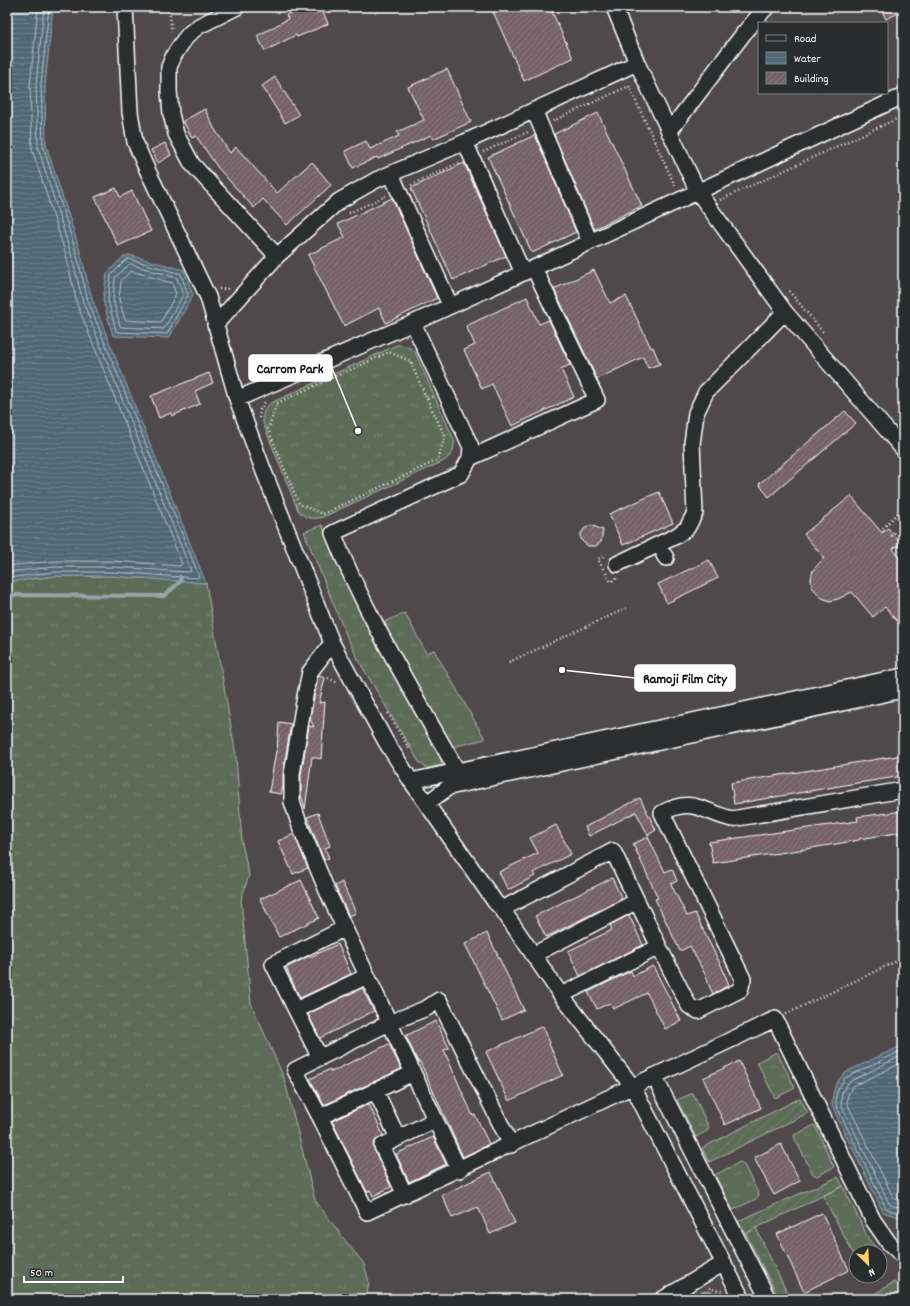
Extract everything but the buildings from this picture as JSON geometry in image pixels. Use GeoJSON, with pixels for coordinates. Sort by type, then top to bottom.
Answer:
{"type":"FeatureCollection","features":[{"type":"Feature","properties":{"kind":"lane"},"geometry":{"type":"LineString","coordinates":[[125,7],[130,112],[135,142],[208,297],[237,399],[325,636],[386,742],[411,781],[561,995],[633,1087],[742,1299]]}},
{"type":"Feature","properties":{"kind":"lane"},"geometry":{"type":"LineString","coordinates":[[237,7],[199,26],[190,33],[174,55],[169,67],[171,114],[176,134],[192,164],[277,256]]}},
{"type":"Feature","properties":{"kind":"lane"},"geometry":{"type":"LineString","coordinates":[[614,7],[637,64],[698,192],[785,312],[903,449]]}},
{"type":"Feature","properties":{"kind":"lane"},"geometry":{"type":"LineString","coordinates":[[669,132],[744,32],[768,7]]}},
{"type":"Feature","properties":{"kind":"lane"},"geometry":{"type":"LineString","coordinates":[[215,325],[277,256],[339,201],[376,180],[465,142],[637,64]]}},
{"type":"Feature","properties":{"kind":"lane"},"geometry":{"type":"LineString","coordinates":[[237,399],[412,323],[903,96]]}},
{"type":"Feature","properties":{"kind":"lane"},"geometry":{"type":"LineString","coordinates":[[534,110],[590,242]]}},
{"type":"Feature","properties":{"kind":"lane"},"geometry":{"type":"LineString","coordinates":[[465,142],[528,270],[597,400],[470,458]]}},
{"type":"Feature","properties":{"kind":"lane"},"geometry":{"type":"LineString","coordinates":[[390,174],[450,305]]}},
{"type":"Feature","properties":{"kind":"lane"},"geometry":{"type":"LineString","coordinates":[[617,571],[687,528],[695,513],[692,444],[696,413],[706,392],[785,312]]}},
{"type":"Feature","properties":{"kind":"lane"},"geometry":{"type":"LineString","coordinates":[[412,323],[471,447],[470,458],[460,474],[333,533],[369,612],[458,772]]}},
{"type":"Feature","properties":{"kind":"lane"},"geometry":{"type":"LineString","coordinates":[[325,636],[310,672],[304,696],[292,774],[292,802],[300,826],[345,928],[459,1170]]}},
{"type":"Feature","properties":{"kind":"lane"},"geometry":{"type":"LineString","coordinates":[[411,781],[903,676]]}},
{"type":"Feature","properties":{"kind":"lane"},"geometry":{"type":"LineString","coordinates":[[427,803],[449,788],[903,690]]}},
{"type":"Feature","properties":{"kind":"lane"},"geometry":{"type":"LineString","coordinates":[[502,909],[613,851],[689,1006],[698,1011],[740,990],[743,979],[662,813],[671,808],[685,804],[732,819],[903,790]]}},
{"type":"Feature","properties":{"kind":"lane"},"geometry":{"type":"LineString","coordinates":[[533,955],[637,901]]}},
{"type":"Feature","properties":{"kind":"lane"},"geometry":{"type":"LineString","coordinates":[[320,1058],[273,964],[345,928]]}},
{"type":"Feature","properties":{"kind":"lane"},"geometry":{"type":"LineString","coordinates":[[561,995],[659,947]]}},
{"type":"Feature","properties":{"kind":"lane"},"geometry":{"type":"LineString","coordinates":[[296,1010],[367,976]]}},
{"type":"Feature","properties":{"kind":"lane"},"geometry":{"type":"LineString","coordinates":[[511,1145],[439,1000],[427,1008],[389,1023],[295,1070],[368,1212],[459,1170],[775,1019],[873,1220],[889,1243],[903,1256]]}},
{"type":"Feature","properties":{"kind":"lane"},"geometry":{"type":"LineString","coordinates":[[320,1117],[413,1072]]}},
{"type":"Feature","properties":{"kind":"lane"},"geometry":{"type":"LineString","coordinates":[[654,1076],[768,1299]]}},
{"type":"Feature","properties":{"kind":"lane"},"geometry":{"type":"LineString","coordinates":[[376,1090],[398,1138]]}},
{"type":"Feature","properties":{"kind":"lane"},"geometry":{"type":"LineString","coordinates":[[405,1195],[382,1146],[435,1120]]}},
{"type":"Feature","properties":{"kind":"lane"},"geometry":{"type":"LineString","coordinates":[[663,1299],[724,1263]]}},
{"type":"Feature","properties":{"kind":"path"},"geometry":{"type":"LineString","coordinates":[[347,214],[629,86],[676,188],[670,191]]}},
{"type":"Feature","properties":{"kind":"path"},"geometry":{"type":"LineString","coordinates":[[715,202],[903,116]]}},
{"type":"Feature","properties":{"kind":"path"},"geometry":{"type":"LineString","coordinates":[[786,288],[827,337]]}},
{"type":"Feature","properties":{"kind":"path"},"geometry":{"type":"LineString","coordinates":[[389,352],[410,361],[427,399],[445,436],[438,460],[323,514],[299,504],[268,430],[277,403],[389,352]]}},
{"type":"Feature","properties":{"kind":"path"},"geometry":{"type":"LineString","coordinates":[[427,399],[445,391]]}},
{"type":"Feature","properties":{"kind":"path"},"geometry":{"type":"LineString","coordinates":[[260,422],[260,410],[265,402],[269,400]]}},
{"type":"Feature","properties":{"kind":"path"},"geometry":{"type":"LineString","coordinates":[[883,530],[903,508]]}},
{"type":"Feature","properties":{"kind":"path"},"geometry":{"type":"LineString","coordinates":[[891,536],[903,525]]}},
{"type":"Feature","properties":{"kind":"path"},"geometry":{"type":"LineString","coordinates":[[897,547],[903,542]]}},
{"type":"Feature","properties":{"kind":"path"},"geometry":{"type":"LineString","coordinates":[[611,582],[617,571]]}},
{"type":"Feature","properties":{"kind":"path"},"geometry":{"type":"LineString","coordinates":[[509,662],[627,608]]}},
{"type":"Feature","properties":{"kind":"path"},"geometry":{"type":"LineString","coordinates":[[328,678],[337,682],[341,688]]}},
{"type":"Feature","properties":{"kind":"path"},"geometry":{"type":"LineString","coordinates":[[387,711],[411,753]]}},
{"type":"Feature","properties":{"kind":"path"},"geometry":{"type":"LineString","coordinates":[[775,1019],[903,958]]}},
{"type":"Feature","properties":{"kind":"shaded area"},"geometry":{"type":"Polygon","coordinates":[[[53,7],[903,7],[903,1299],[366,1299],[369,1282],[364,1264],[315,1200],[284,1078],[251,1003],[241,900],[249,875],[242,843],[236,756],[206,583],[92,299],[80,251],[46,145],[45,86],[53,7]]]}},
{"type":"Feature","properties":{"kind":"green space"},"geometry":{"type":"Polygon","coordinates":[[[397,345],[402,345],[415,352],[454,440],[452,453],[442,462],[323,517],[311,518],[305,516],[297,508],[263,423],[264,411],[273,402],[397,345]]]}},
{"type":"Feature","properties":{"kind":"green space"},"geometry":{"type":"Polygon","coordinates":[[[322,525],[369,629],[439,754],[442,765],[426,768],[419,762],[360,663],[347,637],[304,532],[322,525]]]}},
{"type":"Feature","properties":{"kind":"green space"},"geometry":{"type":"Polygon","coordinates":[[[55,576],[112,576],[206,583],[236,756],[242,843],[249,875],[241,900],[251,1003],[284,1078],[315,1200],[364,1264],[369,1282],[366,1299],[7,1299],[7,582],[55,576]]]}},
{"type":"Feature","properties":{"kind":"green space"},"geometry":{"type":"Polygon","coordinates":[[[405,613],[426,653],[434,650],[485,739],[452,747],[385,627],[386,621],[405,613]]]}},
{"type":"Feature","properties":{"kind":"green space"},"geometry":{"type":"Polygon","coordinates":[[[777,1052],[795,1088],[775,1098],[757,1062],[777,1052]]]}},
{"type":"Feature","properties":{"kind":"green space"},"geometry":{"type":"Polygon","coordinates":[[[693,1093],[709,1128],[707,1131],[696,1137],[677,1100],[693,1093]]]}},
{"type":"Feature","properties":{"kind":"green space"},"geometry":{"type":"Polygon","coordinates":[[[800,1098],[808,1113],[709,1162],[702,1148],[800,1098]]]}},
{"type":"Feature","properties":{"kind":"green space"},"geometry":{"type":"Polygon","coordinates":[[[815,1125],[834,1167],[817,1176],[813,1174],[794,1137],[794,1135],[815,1125]]]}},
{"type":"Feature","properties":{"kind":"green space"},"geometry":{"type":"Polygon","coordinates":[[[740,1162],[744,1165],[759,1195],[756,1199],[733,1210],[715,1175],[740,1162]]]}},
{"type":"Feature","properties":{"kind":"green space"},"geometry":{"type":"Polygon","coordinates":[[[838,1177],[843,1186],[746,1234],[738,1221],[838,1177]]]}},
{"type":"Feature","properties":{"kind":"green space"},"geometry":{"type":"Polygon","coordinates":[[[843,1186],[869,1240],[873,1244],[848,1244],[823,1196],[843,1186]]]}},
{"type":"Feature","properties":{"kind":"green space"},"geometry":{"type":"Polygon","coordinates":[[[756,1228],[790,1299],[779,1299],[746,1234],[756,1228]]]}},
{"type":"Feature","properties":{"kind":"green space"},"geometry":{"type":"Polygon","coordinates":[[[894,1282],[903,1289],[903,1299],[866,1299],[894,1282]]]}},
{"type":"Feature","properties":{"kind":"green space"},"geometry":{"type":"Polygon","coordinates":[[[708,1291],[727,1299],[684,1299],[701,1292],[708,1291]]]}},
{"type":"Feature","properties":{"kind":"water"},"geometry":{"type":"Polygon","coordinates":[[[7,7],[53,7],[45,86],[46,145],[80,251],[92,299],[206,583],[112,576],[55,576],[7,582],[7,7]]]}},
{"type":"Feature","properties":{"kind":"water"},"geometry":{"type":"Polygon","coordinates":[[[129,255],[184,270],[193,295],[169,338],[113,336],[103,300],[107,273],[123,257],[129,255]]]}},
{"type":"Feature","properties":{"kind":"water"},"geometry":{"type":"Polygon","coordinates":[[[903,1045],[903,1218],[883,1212],[832,1106],[836,1086],[844,1074],[903,1045]]]}},
{"type":"Feature","properties":{"kind":"waterway"},"geometry":{"type":"LineString","coordinates":[[7,597],[11,595],[164,596],[181,581],[180,577]]}},
{"type":"Feature","properties":{"kind":"place","name":"Carrom Park"},"geometry":{"type":"Point","coordinates":[358,431]}},
{"type":"Feature","properties":{"kind":"place","name":"Ramoji Film City"},"geometry":{"type":"Point","coordinates":[562,670]}}]}
